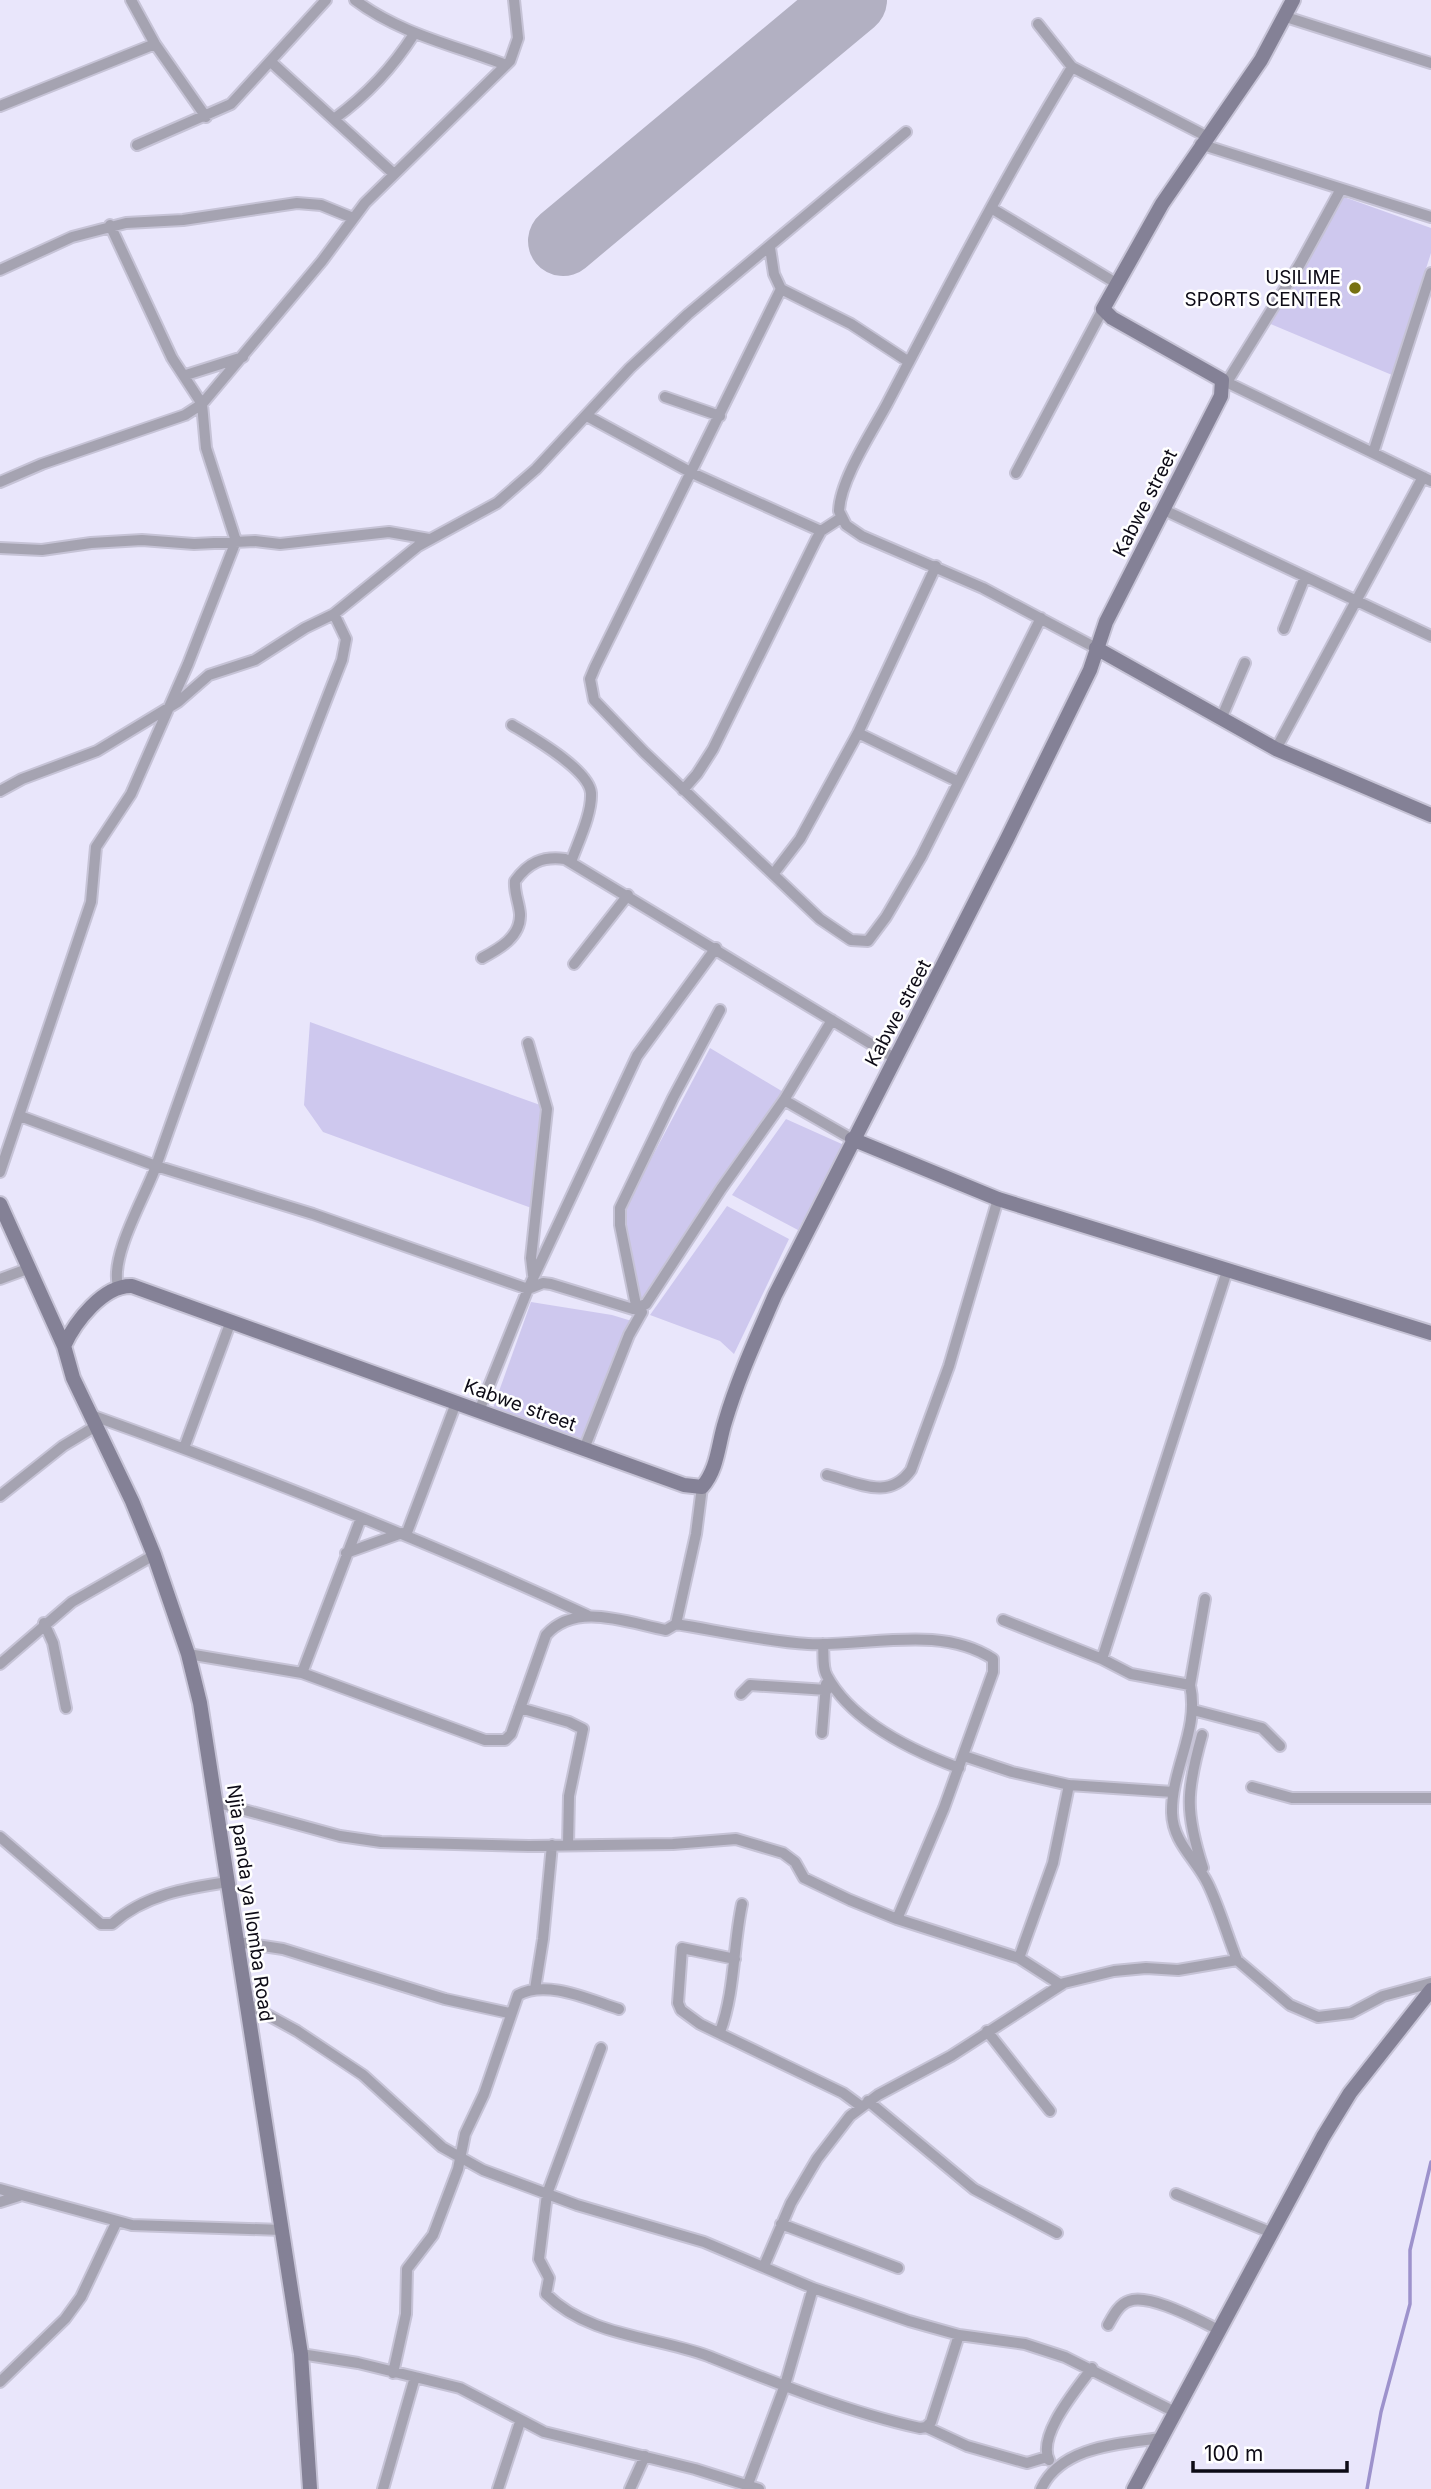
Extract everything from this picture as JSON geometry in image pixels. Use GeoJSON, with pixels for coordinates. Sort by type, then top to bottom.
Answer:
{"type":"FeatureCollection","features":[{"type":"Feature","properties":{"kind":"main road"},"geometry":{"type":"LineString","coordinates":[[1224,381],[1112,318],[1103,309],[1203,140],[1261,61],[1286,18],[1290,1]]}},
{"type":"Feature","properties":{"kind":"main road","name":"Kabwe street"},"geometry":{"type":"LineString","coordinates":[[118,1286],[145,1290],[684,1485],[702,1487],[713,1471],[725,1421],[764,1320],[852,1139],[896,1059],[1049,755],[1090,670],[1096,648],[1221,396],[1224,381]]}},
{"type":"Feature","properties":{"kind":"main road"},"geometry":{"type":"LineString","coordinates":[[1096,648],[1276,749],[1431,815]]}},
{"type":"Feature","properties":{"kind":"main road"},"geometry":{"type":"LineString","coordinates":[[852,1139],[998,1199],[1431,1333]]}},
{"type":"Feature","properties":{"kind":"main road","name":"Njia panda ya Ilomba Road"},"geometry":{"type":"LineString","coordinates":[[0,1203],[64,1346],[73,1378],[154,1555],[188,1654],[202,1714],[301,2354],[310,2489]]}},
{"type":"Feature","properties":{"kind":"main road"},"geometry":{"type":"LineString","coordinates":[[64,1346],[98,1301],[118,1286]]}},
{"type":"Feature","properties":{"kind":"main road"},"geometry":{"type":"LineString","coordinates":[[1134,2489],[1217,2329],[1350,2093],[1431,1990]]}},
{"type":"Feature","properties":{"kind":"street"},"geometry":{"type":"LineString","coordinates":[[131,0],[155,44],[206,117]]}},
{"type":"Feature","properties":{"kind":"street"},"geometry":{"type":"LineString","coordinates":[[137,145],[231,104],[326,0]]}},
{"type":"Feature","properties":{"kind":"street"},"geometry":{"type":"LineString","coordinates":[[355,0],[414,34],[506,65]]}},
{"type":"Feature","properties":{"kind":"street"},"geometry":{"type":"LineString","coordinates":[[0,482],[42,464],[185,415],[202,404],[243,357],[353,218],[394,174],[506,65],[516,50],[518,38],[514,0]]}},
{"type":"Feature","properties":{"kind":"street"},"geometry":{"type":"LineString","coordinates":[[1286,18],[1431,63]]}},
{"type":"Feature","properties":{"kind":"street"},"geometry":{"type":"LineString","coordinates":[[1038,24],[1072,67],[1203,140],[1341,189],[1431,217]]}},
{"type":"Feature","properties":{"kind":"street"},"geometry":{"type":"LineString","coordinates":[[334,119],[384,76],[414,34]]}},
{"type":"Feature","properties":{"kind":"street"},"geometry":{"type":"LineString","coordinates":[[0,106],[155,44]]}},
{"type":"Feature","properties":{"kind":"street"},"geometry":{"type":"LineString","coordinates":[[271,62],[394,174]]}},
{"type":"Feature","properties":{"kind":"street"},"geometry":{"type":"LineString","coordinates":[[1072,67],[991,208],[850,476],[839,503],[841,518],[862,536],[936,566],[1096,648]]}},
{"type":"Feature","properties":{"kind":"street"},"geometry":{"type":"LineString","coordinates":[[0,791],[17,781],[97,751],[166,709],[209,676],[255,660],[305,628],[334,614],[381,574],[429,540],[454,529],[502,498],[536,470],[669,332],[906,132]]}},
{"type":"Feature","properties":{"kind":"street"},"geometry":{"type":"LineString","coordinates":[[1276,749],[1356,601],[1427,479],[1224,381],[1300,264],[1341,189]]}},
{"type":"Feature","properties":{"kind":"street"},"geometry":{"type":"LineString","coordinates":[[0,270],[72,237],[110,225],[208,217],[297,203],[321,205],[353,218]]}},
{"type":"Feature","properties":{"kind":"street"},"geometry":{"type":"LineString","coordinates":[[991,208],[1116,283]]}},
{"type":"Feature","properties":{"kind":"street"},"geometry":{"type":"LineString","coordinates":[[0,1172],[91,902],[96,847],[127,802],[188,664],[236,541],[206,447],[202,404],[186,375],[172,358],[110,225]]}},
{"type":"Feature","properties":{"kind":"street"},"geometry":{"type":"LineString","coordinates":[[770,248],[774,274],[781,289],[851,324],[909,362]]}},
{"type":"Feature","properties":{"kind":"street"},"geometry":{"type":"LineString","coordinates":[[1373,453],[1426,309],[1431,273]]}},
{"type":"Feature","properties":{"kind":"street"},"geometry":{"type":"LineString","coordinates":[[781,289],[590,679],[594,700],[683,789],[831,927],[852,940],[868,941],[900,894],[1041,618]]}},
{"type":"Feature","properties":{"kind":"street"},"geometry":{"type":"LineString","coordinates":[[1016,473],[1103,309]]}},
{"type":"Feature","properties":{"kind":"street"},"geometry":{"type":"LineString","coordinates":[[186,375],[243,357]]}},
{"type":"Feature","properties":{"kind":"street"},"geometry":{"type":"LineString","coordinates":[[665,397],[720,415]]}},
{"type":"Feature","properties":{"kind":"street"},"geometry":{"type":"LineString","coordinates":[[587,416],[692,473],[821,531]]}},
{"type":"Feature","properties":{"kind":"street"},"geometry":{"type":"LineString","coordinates":[[1164,510],[1431,636]]}},
{"type":"Feature","properties":{"kind":"street"},"geometry":{"type":"LineString","coordinates":[[683,789],[697,774],[713,749],[821,531],[841,518]]}},
{"type":"Feature","properties":{"kind":"street"},"geometry":{"type":"LineString","coordinates":[[0,548],[41,550],[113,541],[217,545],[236,541],[280,544],[389,532],[429,540]]}},
{"type":"Feature","properties":{"kind":"street"},"geometry":{"type":"LineString","coordinates":[[774,873],[800,839],[858,733],[936,566]]}},
{"type":"Feature","properties":{"kind":"street"},"geometry":{"type":"LineString","coordinates":[[1284,629],[1306,577]]}},
{"type":"Feature","properties":{"kind":"street"},"geometry":{"type":"LineString","coordinates":[[118,1286],[118,1262],[156,1166],[202,1034],[342,660],[346,639],[334,614]]}},
{"type":"Feature","properties":{"kind":"street"},"geometry":{"type":"LineString","coordinates":[[1221,719],[1245,663]]}},
{"type":"Feature","properties":{"kind":"street"},"geometry":{"type":"LineString","coordinates":[[512,725],[552,751],[589,787],[588,810],[571,862]]}},
{"type":"Feature","properties":{"kind":"street"},"geometry":{"type":"LineString","coordinates":[[858,733],[957,781]]}},
{"type":"Feature","properties":{"kind":"street"},"geometry":{"type":"LineString","coordinates":[[482,958],[505,944],[518,925],[515,881],[523,870],[539,860],[558,858],[571,862],[628,895],[896,1059]]}},
{"type":"Feature","properties":{"kind":"street"},"geometry":{"type":"LineString","coordinates":[[574,964],[628,895]]}},
{"type":"Feature","properties":{"kind":"street"},"geometry":{"type":"LineString","coordinates":[[479,1411],[533,1275],[637,1056],[716,948]]}},
{"type":"Feature","properties":{"kind":"street"},"geometry":{"type":"LineString","coordinates":[[640,1311],[620,1225],[620,1208],[673,1098],[720,1010]]}},
{"type":"Feature","properties":{"kind":"street"},"geometry":{"type":"LineString","coordinates":[[584,1449],[640,1311],[784,1100],[832,1020]]}},
{"type":"Feature","properties":{"kind":"street"},"geometry":{"type":"LineString","coordinates":[[528,1043],[547,1109],[531,1258],[533,1275]]}},
{"type":"Feature","properties":{"kind":"street"},"geometry":{"type":"LineString","coordinates":[[784,1100],[852,1139]]}},
{"type":"Feature","properties":{"kind":"street"},"geometry":{"type":"LineString","coordinates":[[20,1116],[156,1166],[313,1214],[528,1289],[542,1283],[551,1284],[640,1311]]}},
{"type":"Feature","properties":{"kind":"street"},"geometry":{"type":"LineString","coordinates":[[827,1475],[887,1489],[903,1481],[911,1470],[949,1366],[998,1199]]}},
{"type":"Feature","properties":{"kind":"street"},"geometry":{"type":"LineString","coordinates":[[0,1279],[30,1268]]}},
{"type":"Feature","properties":{"kind":"street"},"geometry":{"type":"LineString","coordinates":[[1102,1658],[1227,1271]]}},
{"type":"Feature","properties":{"kind":"street"},"geometry":{"type":"LineString","coordinates":[[184,1448],[230,1321]]}},
{"type":"Feature","properties":{"kind":"street"},"geometry":{"type":"LineString","coordinates":[[404,1534],[456,1403]]}},
{"type":"Feature","properties":{"kind":"street"},"geometry":{"type":"LineString","coordinates":[[0,1496],[94,1420],[184,1448],[404,1534],[586,1615],[666,1630],[676,1624],[781,1641],[823,1644],[923,1640],[969,1649],[993,1659],[993,1672],[964,1756],[897,1919]]}},
{"type":"Feature","properties":{"kind":"street"},"geometry":{"type":"LineString","coordinates":[[676,1624],[696,1534],[702,1487]]}},
{"type":"Feature","properties":{"kind":"street"},"geometry":{"type":"LineString","coordinates":[[302,1673],[361,1518]]}},
{"type":"Feature","properties":{"kind":"street"},"geometry":{"type":"LineString","coordinates":[[346,1553],[404,1534]]}},
{"type":"Feature","properties":{"kind":"street"},"geometry":{"type":"LineString","coordinates":[[0,1664],[44,1623],[81,1596],[154,1555]]}},
{"type":"Feature","properties":{"kind":"street"},"geometry":{"type":"LineString","coordinates":[[1205,1598],[1190,1685],[1193,1710],[1173,1792],[1175,1830],[1181,1846],[1207,1881]]}},
{"type":"Feature","properties":{"kind":"street"},"geometry":{"type":"LineString","coordinates":[[188,1654],[302,1673],[496,1742],[505,1740],[511,1734],[546,1635],[560,1623],[586,1615]]}},
{"type":"Feature","properties":{"kind":"street"},"geometry":{"type":"LineString","coordinates":[[1003,1620],[1102,1658],[1131,1674],[1190,1685]]}},
{"type":"Feature","properties":{"kind":"street"},"geometry":{"type":"LineString","coordinates":[[44,1623],[54,1643],[66,1708]]}},
{"type":"Feature","properties":{"kind":"street"},"geometry":{"type":"LineString","coordinates":[[822,1733],[827,1690],[823,1644]]}},
{"type":"Feature","properties":{"kind":"street"},"geometry":{"type":"LineString","coordinates":[[825,1674],[846,1699],[885,1733],[908,1749],[959,1768]]}},
{"type":"Feature","properties":{"kind":"street"},"geometry":{"type":"LineString","coordinates":[[741,1694],[750,1685],[827,1690]]}},
{"type":"Feature","properties":{"kind":"street"},"geometry":{"type":"LineString","coordinates":[[520,1708],[569,1722],[583,1729],[569,1796],[568,1845]]}},
{"type":"Feature","properties":{"kind":"street"},"geometry":{"type":"LineString","coordinates":[[1193,1710],[1262,1728],[1280,1746]]}},
{"type":"Feature","properties":{"kind":"street"},"geometry":{"type":"LineString","coordinates":[[1202,1735],[1191,1780],[1188,1818],[1207,1881],[1237,1960],[1290,2005],[1318,2017],[1351,2013],[1383,1996],[1431,1983]]}},
{"type":"Feature","properties":{"kind":"street"},"geometry":{"type":"LineString","coordinates":[[964,1756],[1012,1772],[1069,1785],[1173,1792]]}},
{"type":"Feature","properties":{"kind":"street"},"geometry":{"type":"LineString","coordinates":[[1019,1958],[1053,1863],[1069,1785]]}},
{"type":"Feature","properties":{"kind":"street"},"geometry":{"type":"LineString","coordinates":[[1252,1787],[1292,1798],[1431,1798]]}},
{"type":"Feature","properties":{"kind":"street"},"geometry":{"type":"LineString","coordinates":[[215,1802],[362,1841],[568,1845],[673,1844],[736,1839],[783,1853],[795,1862],[804,1878],[897,1919],[1019,1958],[1061,1985]]}},
{"type":"Feature","properties":{"kind":"street"},"geometry":{"type":"LineString","coordinates":[[0,1837],[84,1912],[105,1925],[113,1924],[130,1908],[151,1899],[228,1882]]}},
{"type":"Feature","properties":{"kind":"street"},"geometry":{"type":"LineString","coordinates":[[535,1989],[545,1927],[552,1845]]}},
{"type":"Feature","properties":{"kind":"street"},"geometry":{"type":"LineString","coordinates":[[720,2032],[735,1959],[735,1937],[742,1904]]}},
{"type":"Feature","properties":{"kind":"street"},"geometry":{"type":"LineString","coordinates":[[237,1942],[283,1949],[445,1999],[509,2012]]}},
{"type":"Feature","properties":{"kind":"street"},"geometry":{"type":"LineString","coordinates":[[735,1959],[686,1946],[682,1950],[677,1996],[681,2010],[700,2024],[720,2032],[746,2048],[865,2104],[974,2189],[1057,2234]]}},
{"type":"Feature","properties":{"kind":"street"},"geometry":{"type":"LineString","coordinates":[[764,2266],[781,2224],[817,2159],[834,2134],[865,2104],[951,2056],[1061,1985],[1114,1971],[1146,1968],[1178,1970],[1237,1960]]}},
{"type":"Feature","properties":{"kind":"street"},"geometry":{"type":"LineString","coordinates":[[393,2372],[406,2314],[407,2269],[433,2235],[461,2159],[465,2134],[484,2094],[509,2012],[517,1995],[535,1989],[563,1992],[619,2009]]}},
{"type":"Feature","properties":{"kind":"street"},"geometry":{"type":"LineString","coordinates":[[246,2003],[296,2031],[363,2075],[424,2133],[461,2159],[547,2194],[613,2216],[681,2234],[813,2288],[958,2335],[1025,2344],[1092,2368],[1175,2412]]}},
{"type":"Feature","properties":{"kind":"street"},"geometry":{"type":"LineString","coordinates":[[987,2031],[1050,2111]]}},
{"type":"Feature","properties":{"kind":"street"},"geometry":{"type":"LineString","coordinates":[[601,2048],[547,2194],[539,2259],[549,2278],[545,2291],[555,2302],[606,2329],[694,2352],[913,2427],[926,2427],[967,2446],[1027,2463],[1047,2456]]}},
{"type":"Feature","properties":{"kind":"street"},"geometry":{"type":"LineString","coordinates":[[0,2189],[117,2221],[166,2228],[282,2230]]}},
{"type":"Feature","properties":{"kind":"street"},"geometry":{"type":"LineString","coordinates":[[1177,2194],[1270,2232]]}},
{"type":"Feature","properties":{"kind":"street"},"geometry":{"type":"LineString","coordinates":[[0,2202],[19,2196]]}},
{"type":"Feature","properties":{"kind":"street"},"geometry":{"type":"LineString","coordinates":[[0,2382],[65,2319],[81,2297],[117,2221]]}},
{"type":"Feature","properties":{"kind":"street"},"geometry":{"type":"LineString","coordinates":[[781,2224],[898,2268]]}},
{"type":"Feature","properties":{"kind":"street"},"geometry":{"type":"LineString","coordinates":[[301,2354],[415,2377],[479,2395],[520,2422],[572,2440],[645,2456],[753,2487],[813,2288]]}},
{"type":"Feature","properties":{"kind":"street"},"geometry":{"type":"LineString","coordinates":[[1108,2325],[1121,2306],[1136,2299],[1164,2306],[1217,2329]]}},
{"type":"Feature","properties":{"kind":"street"},"geometry":{"type":"LineString","coordinates":[[926,2427],[935,2412],[958,2335]]}},
{"type":"Feature","properties":{"kind":"street"},"geometry":{"type":"LineString","coordinates":[[1054,2468],[1045,2449],[1055,2423],[1092,2368]]}},
{"type":"Feature","properties":{"kind":"street"},"geometry":{"type":"LineString","coordinates":[[383,2489],[415,2377]]}},
{"type":"Feature","properties":{"kind":"street"},"geometry":{"type":"LineString","coordinates":[[498,2489],[520,2422]]}},
{"type":"Feature","properties":{"kind":"street"},"geometry":{"type":"LineString","coordinates":[[1041,2489],[1054,2468],[1096,2450],[1161,2438]]}},
{"type":"Feature","properties":{"kind":"street"},"geometry":{"type":"LineString","coordinates":[[630,2489],[645,2456]]}},
{"type":"Feature","properties":{"kind":"shaded area","name":"USILIME SPORTS CENTER"},"geometry":{"type":"Polygon","coordinates":[[[1344,197],[1431,228],[1431,253],[1392,375],[1268,323],[1344,197]]]}},
{"type":"Feature","properties":{"kind":"shaded area"},"geometry":{"type":"Polygon","coordinates":[[[310,1022],[543,1106],[537,1210],[323,1132],[304,1105],[310,1022]]]}},
{"type":"Feature","properties":{"kind":"shaded area"},"geometry":{"type":"Polygon","coordinates":[[[710,1048],[785,1093],[640,1303],[618,1221],[710,1048]]]}},
{"type":"Feature","properties":{"kind":"shaded area"},"geometry":{"type":"Polygon","coordinates":[[[786,1119],[844,1145],[798,1230],[732,1195],[786,1119]]]}},
{"type":"Feature","properties":{"kind":"shaded area"},"geometry":{"type":"Polygon","coordinates":[[[727,1206],[789,1239],[734,1354],[720,1341],[650,1315],[727,1206]]]}},
{"type":"Feature","properties":{"kind":"shaded area"},"geometry":{"type":"Polygon","coordinates":[[[531,1302],[612,1315],[635,1322],[594,1443],[493,1408],[531,1302]]]}},
{"type":"Feature","properties":{"kind":"waterway"},"geometry":{"type":"LineString","coordinates":[[1367,2489],[1381,2412],[1410,2304],[1410,2250],[1431,2162]]}},
{"type":"Feature","properties":{"kind":"runway"},"geometry":{"type":"LineString","coordinates":[[563,241],[852,0]]}},
{"type":"Feature","properties":{"kind":"place","name":"USILIME SPORTS CENTER"},"geometry":{"type":"Point","coordinates":[1355,288]}}]}
